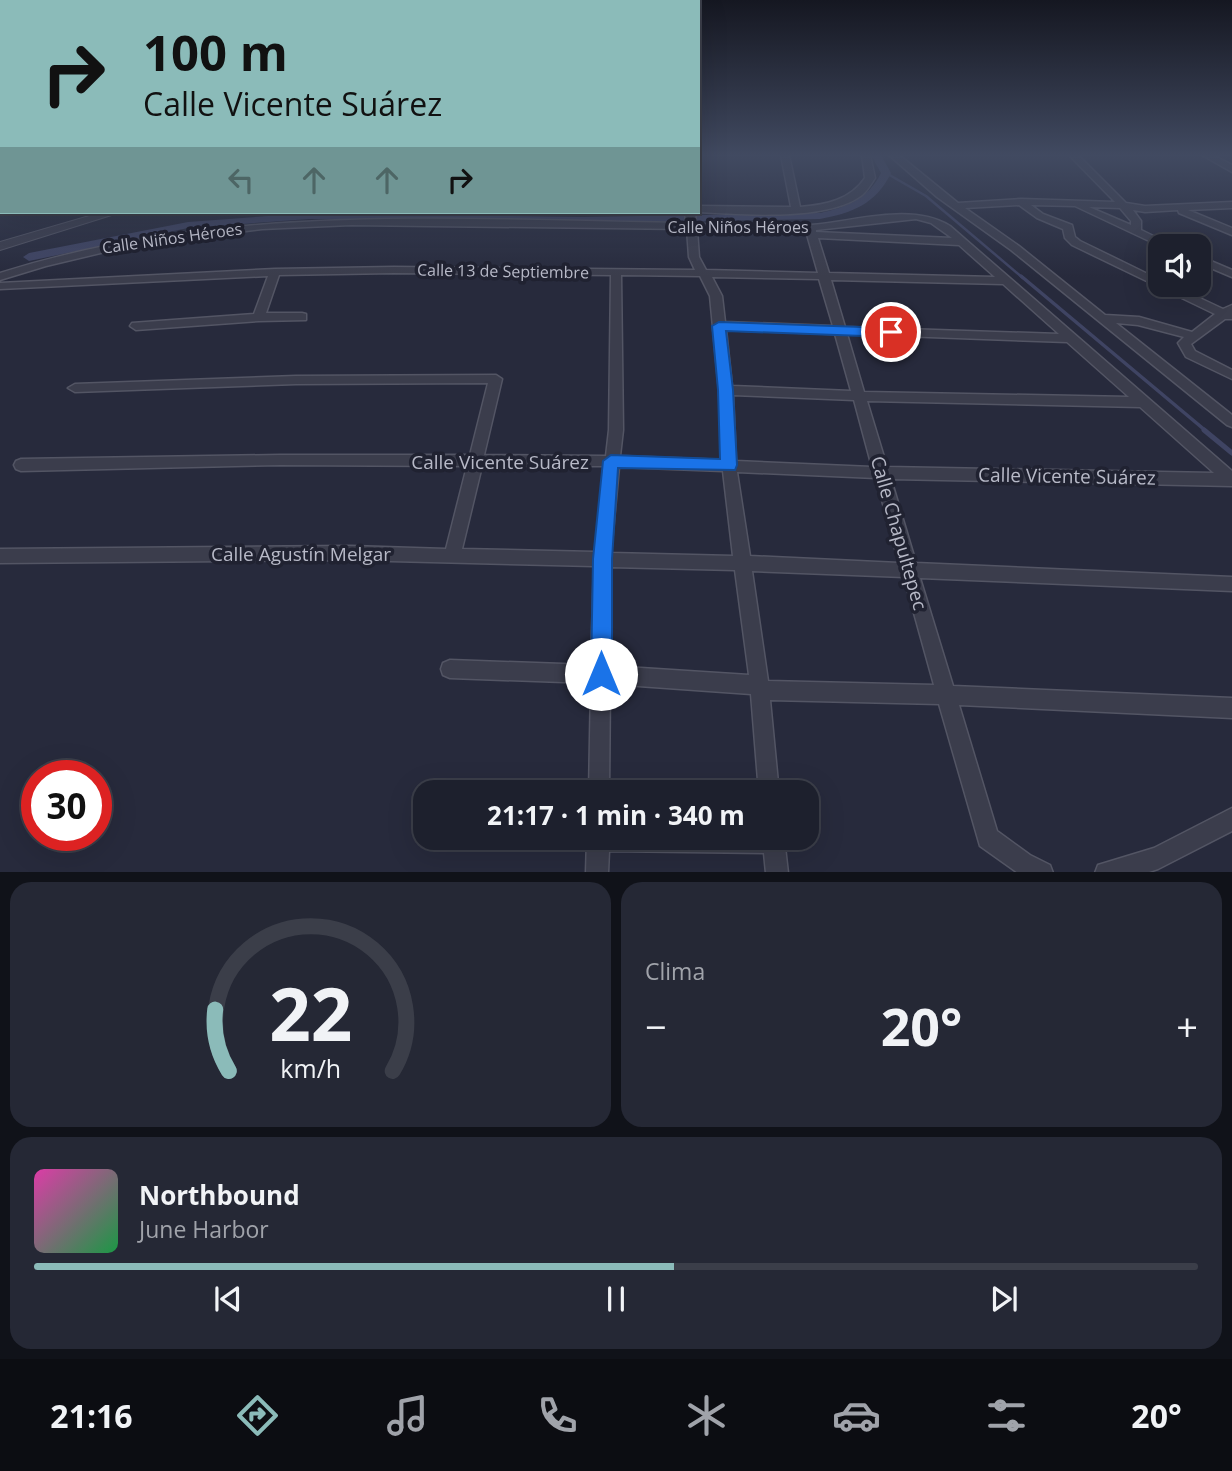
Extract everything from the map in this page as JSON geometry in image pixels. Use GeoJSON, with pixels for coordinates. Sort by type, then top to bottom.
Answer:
{"type":"FeatureCollection","features":[{"type":"Feature","properties":{"kind":"street"},"geometry":{"type":"LineString","coordinates":[[793,196],[796,210]]}},
{"type":"Feature","properties":{"kind":"street"},"geometry":{"type":"LineString","coordinates":[[700,209],[796,210],[838,203],[853,196]]}},
{"type":"Feature","properties":{"kind":"street"},"geometry":{"type":"LineString","coordinates":[[943,196],[1015,248],[1232,422]]}},
{"type":"Feature","properties":{"kind":"street"},"geometry":{"type":"LineString","coordinates":[[1112,196],[1131,213],[1136,221],[1136,231]]}},
{"type":"Feature","properties":{"kind":"street"},"geometry":{"type":"LineString","coordinates":[[956,206],[1021,202],[1177,209],[1232,205]]}},
{"type":"Feature","properties":{"kind":"street"},"geometry":{"type":"LineString","coordinates":[[1021,202],[1040,216],[1068,227],[1070,238],[1076,243],[1148,278]]}},
{"type":"Feature","properties":{"kind":"street"},"geometry":{"type":"LineString","coordinates":[[1072,203],[1148,236]]}},
{"type":"Feature","properties":{"kind":"street"},"geometry":{"type":"LineString","coordinates":[[1177,209],[1232,232]]}},
{"type":"Feature","properties":{"kind":"street"},"geometry":{"type":"LineString","coordinates":[[0,246],[108,214]]}},
{"type":"Feature","properties":{"kind":"street","name":"Calle Niños Héroes"},"geometry":{"type":"LineString","coordinates":[[811,231],[916,216],[935,221],[961,242]]}},
{"type":"Feature","properties":{"kind":"street"},"geometry":{"type":"LineString","coordinates":[[690,221],[694,257],[713,288],[719,326],[726,390],[729,465],[740,563],[759,688],[768,780]]}},
{"type":"Feature","properties":{"kind":"street","name":"Calle Niños Héroes"},"geometry":{"type":"LineString","coordinates":[[0,277],[53,260],[120,244],[247,227],[352,222],[690,221],[961,242]]}},
{"type":"Feature","properties":{"kind":"street","name":"Calle Chapultepec"},"geometry":{"type":"LineString","coordinates":[[811,231],[988,838],[1022,863],[1040,872]]}},
{"type":"Feature","properties":{"kind":"street"},"geometry":{"type":"LineString","coordinates":[[961,242],[1232,479]]}},
{"type":"Feature","properties":{"kind":"street"},"geometry":{"type":"LineString","coordinates":[[1211,264],[1232,274]]}},
{"type":"Feature","properties":{"kind":"street","name":"Calle 13 de Septiembre"},"geometry":{"type":"LineString","coordinates":[[0,286],[275,272],[407,270],[702,273],[1007,281]]}},
{"type":"Feature","properties":{"kind":"street"},"geometry":{"type":"LineString","coordinates":[[260,317],[275,272]]}},
{"type":"Feature","properties":{"kind":"street"},"geometry":{"type":"LineString","coordinates":[[599,780],[602,559],[616,430],[616,273]]}},
{"type":"Feature","properties":{"kind":"street"},"geometry":{"type":"LineString","coordinates":[[1191,297],[1229,313]]}},
{"type":"Feature","properties":{"kind":"street"},"geometry":{"type":"LineString","coordinates":[[1229,313],[1184,343],[1190,354],[1232,374]]}},
{"type":"Feature","properties":{"kind":"street"},"geometry":{"type":"LineString","coordinates":[[136,326],[260,317],[302,317]]}},
{"type":"Feature","properties":{"kind":"street"},"geometry":{"type":"LineString","coordinates":[[1104,318],[1139,321],[1194,336]]}},
{"type":"Feature","properties":{"kind":"street"},"geometry":{"type":"LineString","coordinates":[[719,326],[1069,338]]}},
{"type":"Feature","properties":{"kind":"street"},"geometry":{"type":"LineString","coordinates":[[75,388],[296,380],[496,379],[452,555]]}},
{"type":"Feature","properties":{"kind":"street"},"geometry":{"type":"LineString","coordinates":[[726,390],[859,396],[1141,402]]}},
{"type":"Feature","properties":{"kind":"street","name":"Calle Vicente Suárez"},"geometry":{"type":"LineString","coordinates":[[20,466],[280,460],[475,463],[611,461],[882,474],[1232,479]]}},
{"type":"Feature","properties":{"kind":"street","name":"Calle Agustín Melgar"},"geometry":{"type":"LineString","coordinates":[[0,556],[338,553],[740,563]]}},
{"type":"Feature","properties":{"kind":"street"},"geometry":{"type":"LineString","coordinates":[[740,563],[1232,584]]}},
{"type":"Feature","properties":{"kind":"street"},"geometry":{"type":"LineString","coordinates":[[450,668],[601,674],[759,688],[1232,708]]}},
{"type":"Feature","properties":{"kind":"street"},"geometry":{"type":"LineString","coordinates":[[1109,872],[1158,858],[1232,819]]}},
{"type":"Feature","properties":{"kind":"street"},"geometry":{"type":"LineString","coordinates":[[597,872],[598,850]]}},
{"type":"Feature","properties":{"kind":"street"},"geometry":{"type":"LineString","coordinates":[[775,850],[777,872]]}},
{"type":"Feature","properties":{"kind":"waterway"},"geometry":{"type":"LineString","coordinates":[[29,257],[188,225],[309,216],[582,220],[820,216],[851,208],[871,196]]}},
{"type":"Feature","properties":{"kind":"waterway"},"geometry":{"type":"LineString","coordinates":[[925,196],[1023,278]]}},
{"type":"Feature","properties":{"kind":"waterway"},"geometry":{"type":"LineString","coordinates":[[1021,276],[1206,431]]}},
{"type":"Feature","properties":{"kind":"waterway"},"geometry":{"type":"LineString","coordinates":[[1204,430],[1232,453]]}},
{"type":"Feature","properties":{"kind":"route"},"geometry":{"type":"LineString","coordinates":[[601,674],[602,559],[611,461],[729,465],[726,390],[719,326],[891,332]]}}]}
